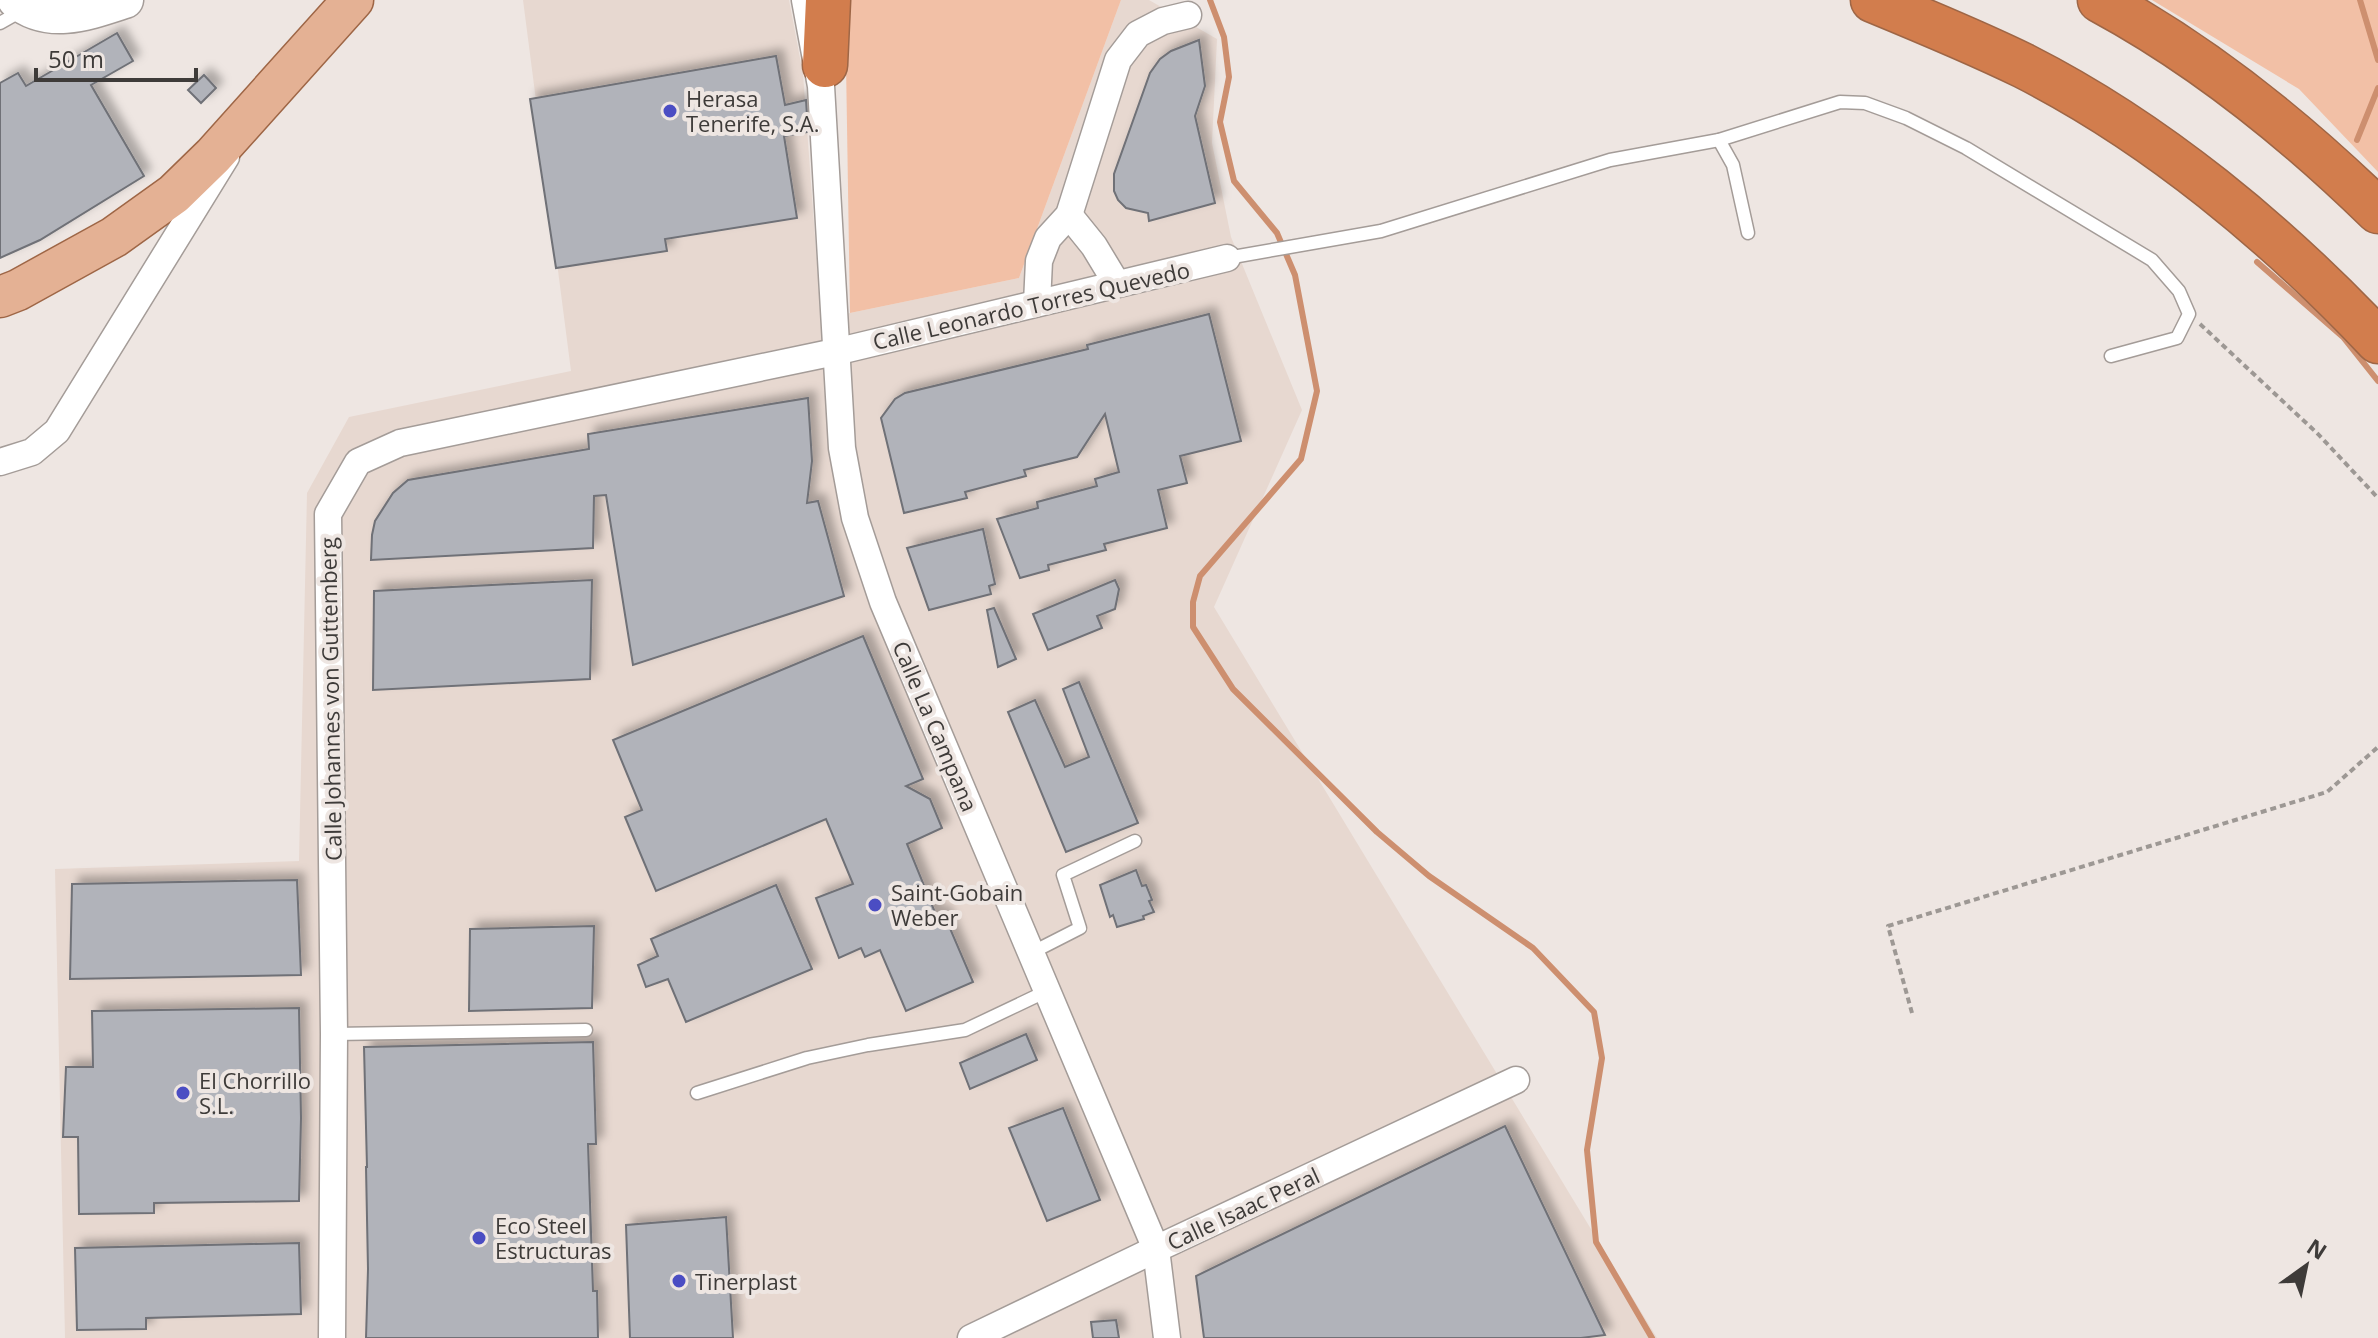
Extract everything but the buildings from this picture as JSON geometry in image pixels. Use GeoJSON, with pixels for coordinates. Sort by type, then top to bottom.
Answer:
{"type":"FeatureCollection","features":[{"type":"Feature","properties":{"kind":"highway"},"geometry":{"type":"LineString","coordinates":[[823,75],[828,0]]}},
{"type":"Feature","properties":{"kind":"highway"},"geometry":{"type":"LineString","coordinates":[[1873,0],[2026,67],[2110,116],[2258,225],[2326,286],[2378,341]]}},
{"type":"Feature","properties":{"kind":"highway"},"geometry":{"type":"LineString","coordinates":[[2100,0],[2134,18],[2238,90],[2338,172],[2378,211]]}},
{"type":"Feature","properties":{"kind":"main road"},"geometry":{"type":"LineString","coordinates":[[14,10],[48,16],[82,14],[125,0]]}},
{"type":"Feature","properties":{"kind":"main road"},"geometry":{"type":"LineString","coordinates":[[239,126],[327,0]]}},
{"type":"Feature","properties":{"kind":"main road"},"geometry":{"type":"LineString","coordinates":[[0,297],[114,237],[174,194],[213,156],[353,0]]}},
{"type":"Feature","properties":{"kind":"street","name":"Calle La Campana"},"geometry":{"type":"LineString","coordinates":[[805,0],[823,75]]}},
{"type":"Feature","properties":{"kind":"street","name":"Calle La Campana"},"geometry":{"type":"LineString","coordinates":[[815,0],[823,75],[842,448],[855,518],[883,602],[1156,1249],[1167,1338]]}},
{"type":"Feature","properties":{"kind":"street"},"geometry":{"type":"LineString","coordinates":[[1037,303],[1039,261],[1048,238],[1069,215],[1118,60],[1138,34],[1163,21],[1188,15]]}},
{"type":"Feature","properties":{"kind":"street"},"geometry":{"type":"LineString","coordinates":[[0,462],[32,452],[57,431],[223,165],[239,126]]}},
{"type":"Feature","properties":{"kind":"street"},"geometry":{"type":"LineString","coordinates":[[1069,215],[1094,246],[1117,284]]}},
{"type":"Feature","properties":{"kind":"street","name":"Calle Leonardo Torres Quevedo"},"geometry":{"type":"LineString","coordinates":[[835,352],[1227,258]]}},
{"type":"Feature","properties":{"kind":"street","name":"Calle Johannes von Guttemberg"},"geometry":{"type":"LineString","coordinates":[[332,1338],[334,1034],[328,514],[358,462],[400,443],[835,352]]}},
{"type":"Feature","properties":{"kind":"street","name":"Calle Isaac Peral"},"geometry":{"type":"LineString","coordinates":[[971,1338],[1516,1080]]}},
{"type":"Feature","properties":{"kind":"lane"},"geometry":{"type":"LineString","coordinates":[[1227,258],[1381,231],[1610,160],[1719,140],[1840,102],[1865,103],[1906,118],[1966,148],[2152,260],[2179,291],[2189,314],[2177,338],[2111,356]]}},
{"type":"Feature","properties":{"kind":"lane"},"geometry":{"type":"LineString","coordinates":[[1719,140],[1733,165],[1748,233]]}},
{"type":"Feature","properties":{"kind":"lane"},"geometry":{"type":"LineString","coordinates":[[1031,953],[1080,928],[1063,875],[1135,841]]}},
{"type":"Feature","properties":{"kind":"lane"},"geometry":{"type":"LineString","coordinates":[[697,1093],[807,1058],[965,1030],[1047,991]]}},
{"type":"Feature","properties":{"kind":"lane"},"geometry":{"type":"LineString","coordinates":[[334,1034],[586,1030]]}},
{"type":"Feature","properties":{"kind":"path"},"geometry":{"type":"LineString","coordinates":[[2189,314],[2318,434],[2378,498]]}},
{"type":"Feature","properties":{"kind":"path"},"geometry":{"type":"LineString","coordinates":[[1912,1013],[1888,926],[2327,792],[2378,747]]}},
{"type":"Feature","properties":{"kind":"shaded area"},"geometry":{"type":"Polygon","coordinates":[[[523,0],[789,0],[803,74],[821,319],[1019,278],[1121,0],[1149,0],[1217,39],[1212,143],[1231,237],[1302,410],[1214,607],[1657,1338],[65,1338],[55,869],[299,861],[307,493],[349,417],[571,371],[523,0]]]}},
{"type":"Feature","properties":{"kind":"shaded area"},"geometry":{"type":"Polygon","coordinates":[[[845,0],[1121,0],[1019,278],[850,313],[845,0]]]}},
{"type":"Feature","properties":{"kind":"shaded area"},"geometry":{"type":"Polygon","coordinates":[[[2152,0],[2378,0],[2378,172],[2299,89],[2152,0]]]}},
{"type":"Feature","properties":{"kind":"waterway"},"geometry":{"type":"LineString","coordinates":[[1210,0],[1224,37],[1229,77],[1220,122],[1234,181],[1277,233],[1295,275],[1317,391],[1301,459],[1200,576],[1193,602],[1193,627],[1233,689],[1377,832],[1429,876],[1533,948],[1594,1012],[1602,1058],[1587,1150],[1596,1242],[1652,1338]]}},
{"type":"Feature","properties":{"kind":"waterway"},"geometry":{"type":"LineString","coordinates":[[2360,0],[2378,60]]}},
{"type":"Feature","properties":{"kind":"waterway"},"geometry":{"type":"LineString","coordinates":[[2357,140],[2378,88]]}},
{"type":"Feature","properties":{"kind":"waterway"},"geometry":{"type":"LineString","coordinates":[[2257,262],[2343,337],[2378,381]]}},
{"type":"Feature","properties":{"kind":"place","name":"Herasa Tenerife, S.A."},"geometry":{"type":"Point","coordinates":[670,111]}},
{"type":"Feature","properties":{"kind":"place","name":"Saint-Gobain Weber"},"geometry":{"type":"Point","coordinates":[875,905]}},
{"type":"Feature","properties":{"kind":"place","name":"El Chorrillo S.L."},"geometry":{"type":"Point","coordinates":[183,1093]}},
{"type":"Feature","properties":{"kind":"place","name":"Eco Steel Estructuras"},"geometry":{"type":"Point","coordinates":[479,1238]}},
{"type":"Feature","properties":{"kind":"place","name":"Tinerplast"},"geometry":{"type":"Point","coordinates":[679,1281]}}]}
